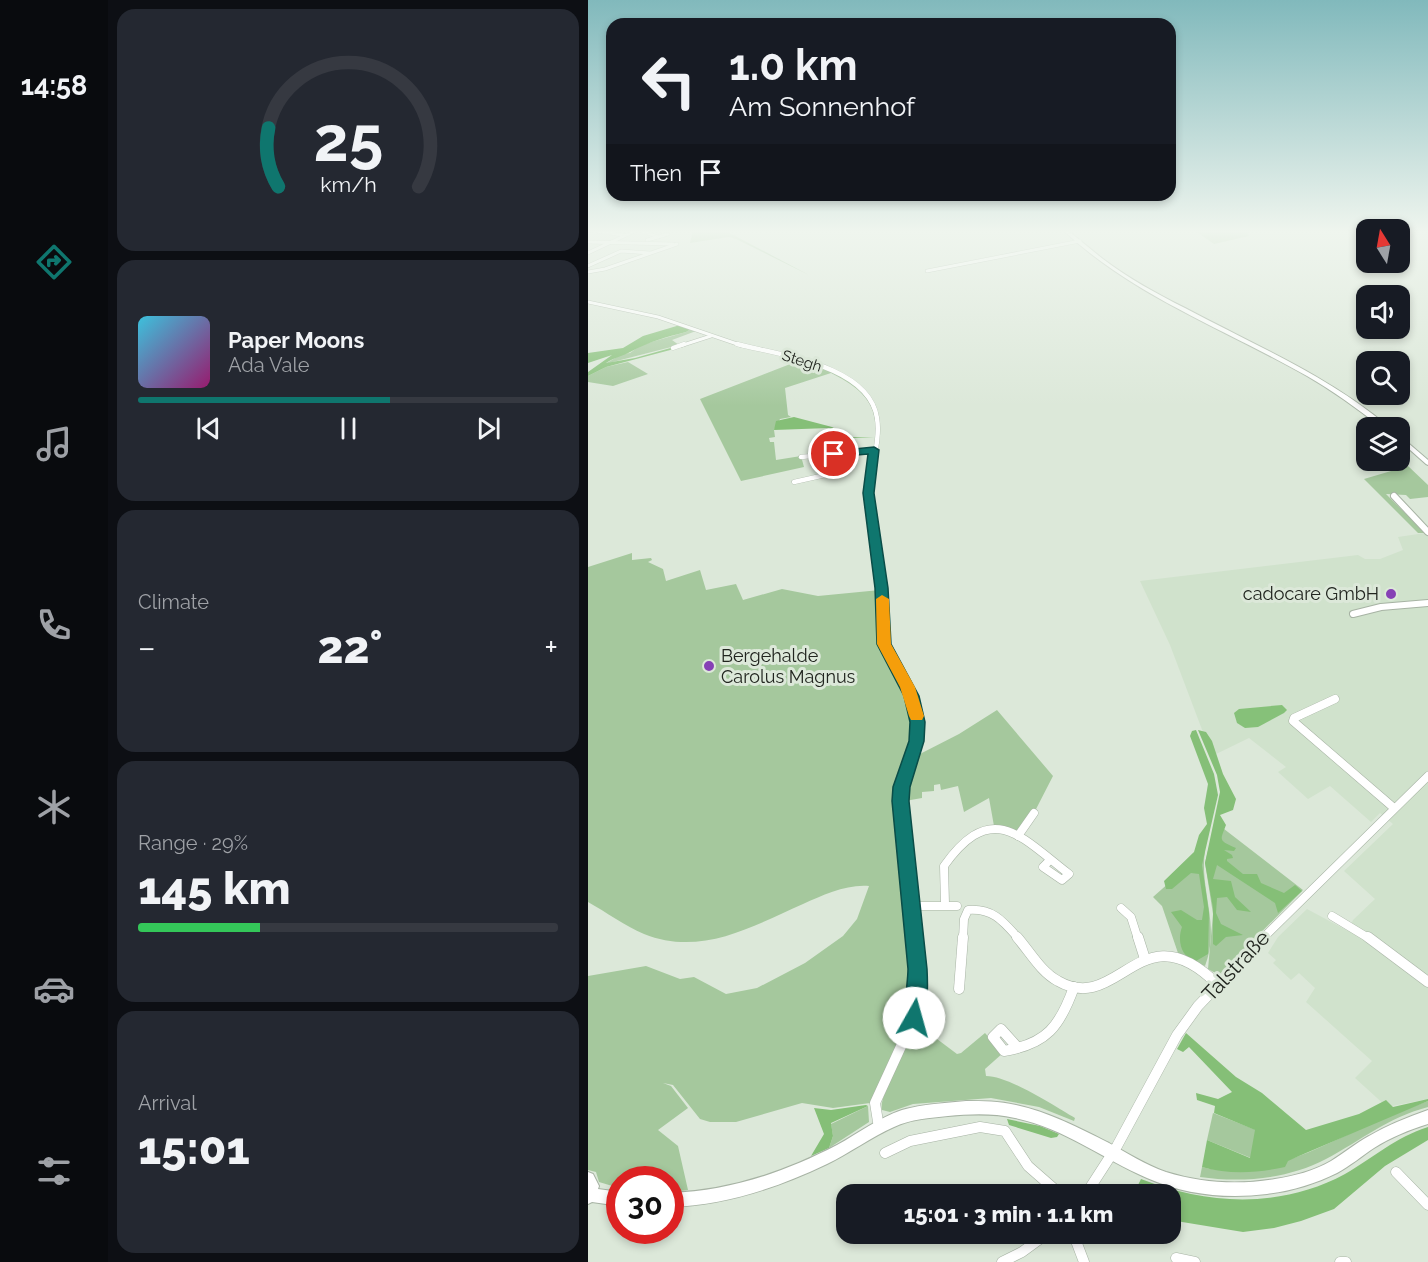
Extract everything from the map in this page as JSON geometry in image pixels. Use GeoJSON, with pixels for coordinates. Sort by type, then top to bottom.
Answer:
{"type":"FeatureCollection","features":[{"type":"Feature","properties":{"kind":"main road"},"geometry":{"type":"LineString","coordinates":[[1144,289],[1177,308],[1305,371],[1347,397],[1373,417]]}},
{"type":"Feature","properties":{"kind":"main road"},"geometry":{"type":"LineString","coordinates":[[1410,447],[1428,463]]}},
{"type":"Feature","properties":{"kind":"main road"},"geometry":{"type":"LineString","coordinates":[[684,1198],[728,1193],[765,1182],[819,1160],[895,1119],[912,1114],[969,1107],[992,1107],[1040,1117],[1063,1126],[1111,1156],[1153,1174],[1223,1189],[1265,1188],[1310,1178],[1331,1168],[1381,1136],[1428,1117]]}},
{"type":"Feature","properties":{"kind":"main road"},"geometry":{"type":"LineString","coordinates":[[588,1179],[591,1186],[589,1196],[606,1198]]}},
{"type":"Feature","properties":{"kind":"street","name":"Stegh"},"geometry":{"type":"LineString","coordinates":[[588,302],[678,324],[740,345],[788,356],[841,375],[866,394],[876,411],[878,431],[874,450]]}},
{"type":"Feature","properties":{"kind":"street"},"geometry":{"type":"LineString","coordinates":[[673,348],[712,336]]}},
{"type":"Feature","properties":{"kind":"street"},"geometry":{"type":"LineString","coordinates":[[801,457],[874,450],[869,493],[882,588],[884,644],[912,696],[918,722],[916,741],[902,787],[901,801],[918,969],[917,1003],[909,1029],[874,1103],[879,1128]]}},
{"type":"Feature","properties":{"kind":"street"},"geometry":{"type":"LineString","coordinates":[[794,482],[843,471],[834,454]]}},
{"type":"Feature","properties":{"kind":"street"},"geometry":{"type":"LineString","coordinates":[[1394,496],[1428,532]]}},
{"type":"Feature","properties":{"kind":"street"},"geometry":{"type":"LineString","coordinates":[[1353,614],[1381,607],[1428,603]]}},
{"type":"Feature","properties":{"kind":"street"},"geometry":{"type":"LineString","coordinates":[[1335,699],[1294,718],[1293,721],[1394,808]]}},
{"type":"Feature","properties":{"kind":"street","name":"Talstraße"},"geometry":{"type":"LineString","coordinates":[[1093,1184],[1111,1156],[1177,1035],[1217,984],[1428,776]]}},
{"type":"Feature","properties":{"kind":"street"},"geometry":{"type":"LineString","coordinates":[[1018,836],[1034,813]]}},
{"type":"Feature","properties":{"kind":"street"},"geometry":{"type":"LineString","coordinates":[[945,904],[944,866],[959,848],[976,835],[992,828],[1005,828],[1050,860]]}},
{"type":"Feature","properties":{"kind":"street"},"geometry":{"type":"LineString","coordinates":[[910,906],[945,904],[957,906]]}},
{"type":"Feature","properties":{"kind":"street"},"geometry":{"type":"LineString","coordinates":[[959,989],[964,918],[968,910],[972,908],[987,911],[1004,921],[1044,972],[1062,984],[1088,989],[1110,984],[1145,959],[1176,958],[1206,972],[1217,984]]}},
{"type":"Feature","properties":{"kind":"street"},"geometry":{"type":"LineString","coordinates":[[1121,908],[1131,917],[1145,959]]}},
{"type":"Feature","properties":{"kind":"street"},"geometry":{"type":"LineString","coordinates":[[1332,916],[1377,943],[1428,982]]}},
{"type":"Feature","properties":{"kind":"street"},"geometry":{"type":"LineString","coordinates":[[1018,1048],[1044,1038],[1053,1031],[1061,1022],[1074,987]]}},
{"type":"Feature","properties":{"kind":"street"},"geometry":{"type":"LineString","coordinates":[[885,1153],[910,1141],[980,1127],[1005,1131],[1028,1166],[1049,1184]]}},
{"type":"Feature","properties":{"kind":"street"},"geometry":{"type":"LineString","coordinates":[[1396,1172],[1428,1204]]}},
{"type":"Feature","properties":{"kind":"street"},"geometry":{"type":"LineString","coordinates":[[1002,1262],[1033,1244]]}},
{"type":"Feature","properties":{"kind":"street"},"geometry":{"type":"LineString","coordinates":[[1077,1244],[1084,1262]]}},
{"type":"Feature","properties":{"kind":"street"},"geometry":{"type":"LineString","coordinates":[[1176,1258],[1195,1262]]}},
{"type":"Feature","properties":{"kind":"street"},"geometry":{"type":"LineString","coordinates":[[1340,1262],[1346,1262]]}},
{"type":"Feature","properties":{"kind":"shaded area"},"geometry":{"type":"Polygon","coordinates":[[[680,325],[691,329],[645,345],[606,363],[674,347],[674,349],[606,367],[588,376],[588,372],[612,355],[588,363],[588,353],[623,348],[643,336],[680,325]]]}},
{"type":"Feature","properties":{"kind":"shaded area"},"geometry":{"type":"Polygon","coordinates":[[[691,329],[696,331],[672,340],[679,345],[605,364],[622,354],[630,353],[641,345],[691,329]]]}},
{"type":"Feature","properties":{"kind":"shaded area"},"geometry":{"type":"Polygon","coordinates":[[[798,361],[832,372],[854,385],[871,403],[875,414],[876,423],[875,437],[875,420],[870,404],[859,391],[839,377],[831,373],[785,388],[788,415],[791,417],[780,419],[774,430],[775,437],[769,438],[770,442],[774,442],[776,460],[801,456],[804,467],[741,481],[700,399],[798,361]]]}},
{"type":"Feature","properties":{"kind":"shaded area"},"geometry":{"type":"Polygon","coordinates":[[[628,362],[648,374],[613,386],[588,382],[588,376],[606,367],[628,362]]]}},
{"type":"Feature","properties":{"kind":"shaded area"},"geometry":{"type":"Polygon","coordinates":[[[794,417],[832,427],[851,437],[874,438],[843,438],[829,428],[774,430],[776,421],[794,417]]]}},
{"type":"Feature","properties":{"kind":"shaded area"},"geometry":{"type":"Polygon","coordinates":[[[1410,468],[1428,485],[1428,497],[1410,499],[1406,495],[1386,494],[1425,533],[1418,533],[1364,479],[1391,471],[1410,471],[1410,468]]]}},
{"type":"Feature","properties":{"kind":"shaded area"},"geometry":{"type":"Polygon","coordinates":[[[1425,533],[1428,536],[1428,1099],[1387,1107],[1355,1078],[1372,1061],[1306,1002],[1315,988],[1299,973],[1291,980],[1273,963],[1276,960],[1268,953],[1278,937],[1307,909],[1348,931],[1353,920],[1375,899],[1344,871],[1393,824],[1380,813],[1371,822],[1330,786],[1308,799],[1278,772],[1286,767],[1249,738],[1212,756],[1170,645],[1140,581],[1358,555],[1365,559],[1380,559],[1403,550],[1398,537],[1425,533]]]}},
{"type":"Feature","properties":{"kind":"shaded area"},"geometry":{"type":"Polygon","coordinates":[[[632,553],[632,560],[651,558],[652,560],[648,562],[663,569],[666,581],[700,570],[706,590],[736,584],[743,600],[782,589],[818,596],[880,590],[880,625],[884,653],[909,699],[914,736],[912,751],[899,787],[915,992],[912,1012],[870,1103],[833,1108],[802,1103],[736,1122],[710,1122],[700,1119],[673,1085],[663,1083],[671,1086],[688,1108],[658,1130],[678,1146],[683,1166],[606,1166],[606,1184],[599,1182],[596,1172],[588,1170],[588,976],[646,966],[680,979],[694,977],[726,994],[757,988],[805,963],[843,936],[857,919],[869,886],[835,891],[726,936],[686,942],[665,940],[644,934],[588,902],[588,567],[632,553]]]}},
{"type":"Feature","properties":{"kind":"shaded area"},"geometry":{"type":"Polygon","coordinates":[[[1282,705],[1287,710],[1284,713],[1258,727],[1245,728],[1237,723],[1234,713],[1239,709],[1282,705]]]}},
{"type":"Feature","properties":{"kind":"shaded area"},"geometry":{"type":"Polygon","coordinates":[[[997,710],[1053,776],[1034,813],[1018,831],[994,826],[989,798],[964,812],[958,786],[941,790],[940,784],[934,785],[934,791],[922,792],[922,798],[905,801],[907,780],[916,756],[959,734],[997,710]]]}},
{"type":"Feature","properties":{"kind":"shaded area"},"geometry":{"type":"Polygon","coordinates":[[[1196,730],[1214,774],[1218,795],[1202,865],[1209,913],[1208,954],[1196,961],[1184,952],[1180,943],[1182,927],[1171,912],[1181,910],[1197,920],[1202,920],[1204,907],[1199,874],[1191,873],[1172,889],[1166,889],[1164,881],[1194,852],[1199,835],[1207,824],[1204,808],[1208,784],[1190,736],[1192,731],[1196,730]]]}},
{"type":"Feature","properties":{"kind":"shaded area"},"geometry":{"type":"Polygon","coordinates":[[[1198,730],[1206,732],[1212,741],[1223,774],[1236,799],[1233,810],[1220,815],[1226,825],[1222,840],[1236,848],[1234,851],[1224,850],[1233,858],[1227,861],[1243,874],[1257,874],[1261,883],[1284,893],[1295,885],[1302,891],[1278,913],[1275,903],[1217,865],[1213,879],[1231,881],[1235,897],[1251,912],[1237,910],[1227,897],[1217,898],[1216,913],[1221,924],[1243,935],[1226,937],[1216,946],[1213,944],[1213,908],[1205,863],[1220,792],[1217,775],[1198,730]]]}},
{"type":"Feature","properties":{"kind":"shaded area"},"geometry":{"type":"Polygon","coordinates":[[[1215,822],[1303,890],[1219,975],[1208,969],[1213,914],[1205,863],[1215,822]]]}},
{"type":"Feature","properties":{"kind":"shaded area"},"geometry":{"type":"Polygon","coordinates":[[[1205,851],[1204,865],[1211,936],[1205,966],[1179,956],[1162,906],[1153,897],[1205,851]]]}},
{"type":"Feature","properties":{"kind":"shaded area"},"geometry":{"type":"Polygon","coordinates":[[[915,1028],[933,1036],[957,1054],[985,1033],[1003,1053],[985,1069],[986,1076],[996,1077],[1031,1092],[1075,1118],[1074,1121],[1039,1107],[991,1098],[913,1104],[890,1112],[882,1110],[884,1094],[915,1028]]]}},
{"type":"Feature","properties":{"kind":"shaded area"},"geometry":{"type":"Polygon","coordinates":[[[1186,1033],[1236,1077],[1262,1093],[1306,1130],[1359,1114],[1386,1100],[1393,1107],[1428,1099],[1428,1101],[1288,1161],[1285,1167],[1244,1172],[1202,1167],[1207,1140],[1250,1158],[1255,1130],[1214,1113],[1215,1106],[1197,1100],[1196,1093],[1218,1099],[1232,1092],[1189,1047],[1183,1052],[1177,1049],[1186,1033]]]}},
{"type":"Feature","properties":{"kind":"shaded area"},"geometry":{"type":"Polygon","coordinates":[[[1428,1101],[1428,1107],[1400,1117],[1326,1159],[1296,1171],[1264,1178],[1232,1180],[1200,1177],[1202,1167],[1245,1170],[1287,1160],[1428,1101]]]}},
{"type":"Feature","properties":{"kind":"shaded area"},"geometry":{"type":"Polygon","coordinates":[[[868,1106],[869,1122],[829,1148],[833,1136],[831,1124],[868,1106]]]}},
{"type":"Feature","properties":{"kind":"shaded area"},"geometry":{"type":"Polygon","coordinates":[[[868,1106],[831,1123],[833,1136],[829,1148],[811,1156],[824,1134],[814,1108],[831,1110],[868,1106]]]}},
{"type":"Feature","properties":{"kind":"shaded area"},"geometry":{"type":"Polygon","coordinates":[[[1213,1113],[1256,1130],[1251,1158],[1207,1140],[1213,1113]]]}},
{"type":"Feature","properties":{"kind":"shaded area"},"geometry":{"type":"Polygon","coordinates":[[[1007,1119],[1040,1126],[1059,1134],[1051,1138],[1009,1125],[1007,1119]]]}},
{"type":"Feature","properties":{"kind":"shaded area"},"geometry":{"type":"Polygon","coordinates":[[[1428,1127],[1428,1140],[1385,1166],[1334,1209],[1274,1228],[1243,1232],[1181,1222],[1181,1191],[1217,1198],[1243,1199],[1269,1198],[1295,1193],[1345,1174],[1416,1131],[1428,1127]]]}},
{"type":"Feature","properties":{"kind":"shaded area"},"geometry":{"type":"Polygon","coordinates":[[[684,1172],[688,1190],[684,1190],[684,1172]]]}},
{"type":"Feature","properties":{"kind":"shaded area"},"geometry":{"type":"Polygon","coordinates":[[[1141,1179],[1155,1184],[1138,1184],[1141,1179]]]}},
{"type":"Feature","properties":{"kind":"slow traffic"},"geometry":{"type":"LineString","coordinates":[[882,599],[884,644],[908,687],[917,716]]}},
{"type":"Feature","properties":{"kind":"place","name":"cadocare GmbH"},"geometry":{"type":"Point","coordinates":[1391,594]}},
{"type":"Feature","properties":{"kind":"place","name":"Bergehalde Carolus Magnus"},"geometry":{"type":"Point","coordinates":[709,666]}},
{"type":"Feature","properties":{"kind":"route"},"geometry":{"type":"LineString","coordinates":[[834,454],[874,450],[869,493],[882,588],[884,644],[912,696],[918,722],[912,760],[902,787],[901,801],[918,969],[918,993],[914,1018]]}}]}
